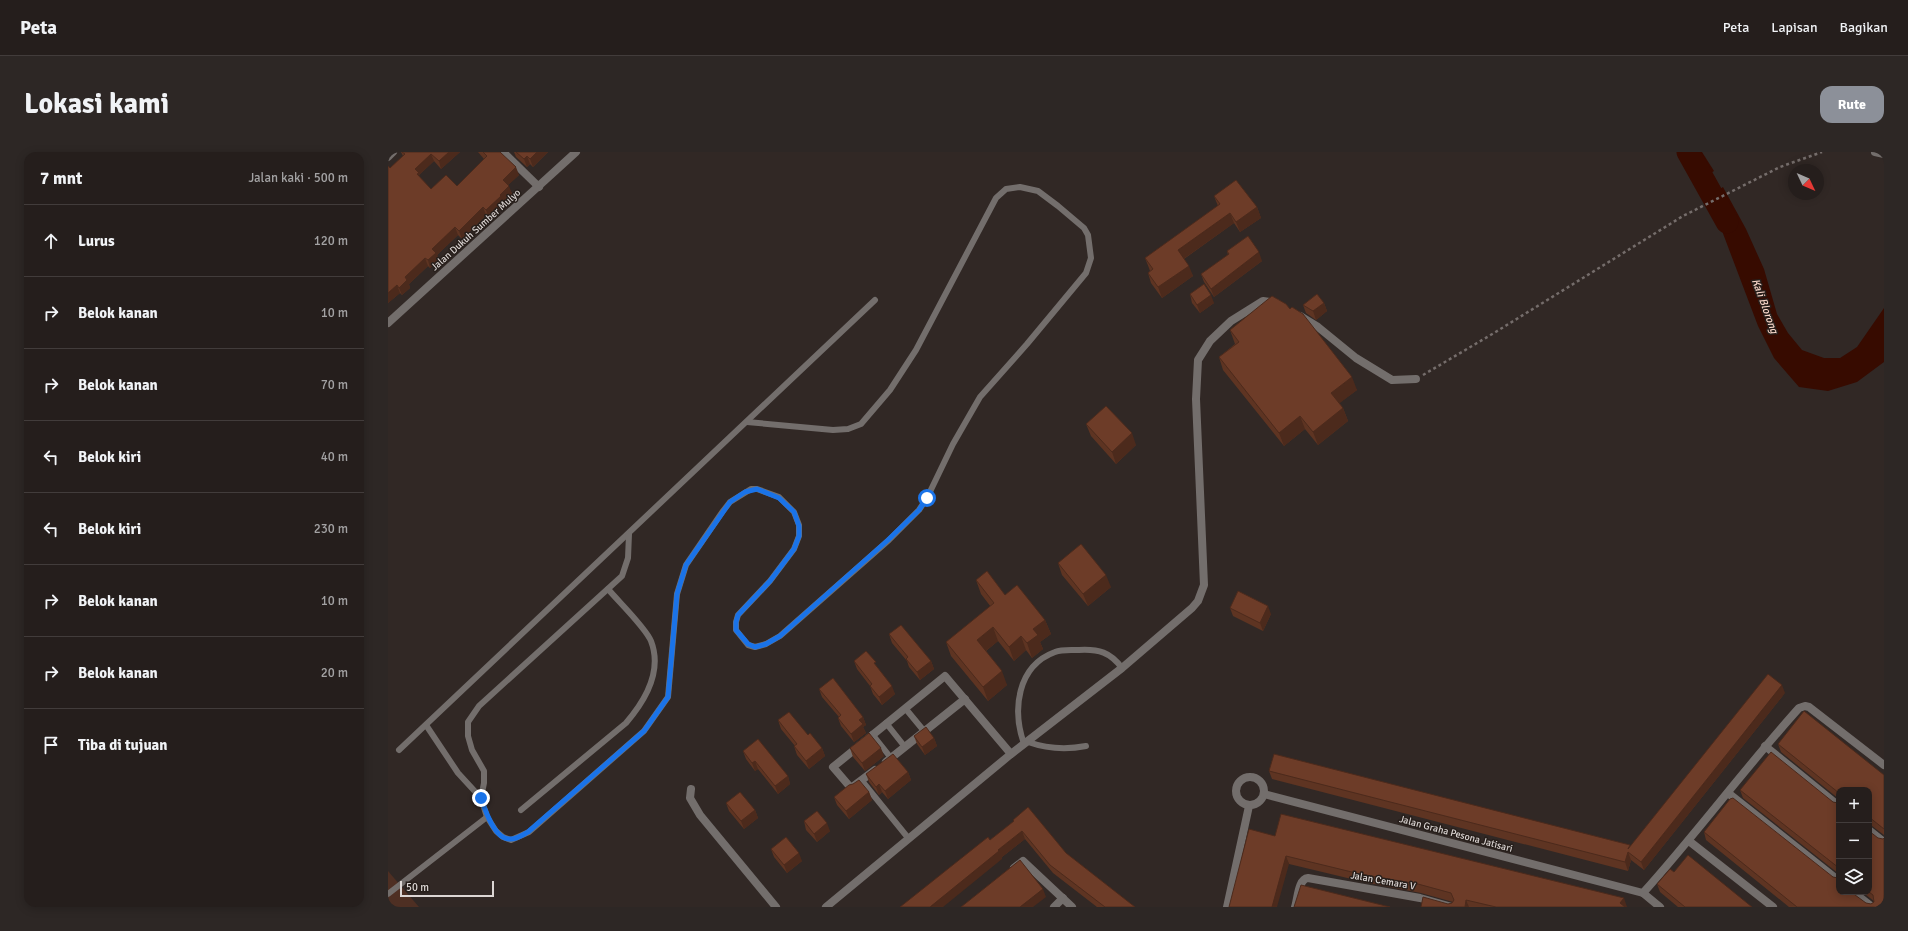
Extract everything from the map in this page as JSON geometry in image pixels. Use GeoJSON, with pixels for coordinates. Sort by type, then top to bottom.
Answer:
{"type":"FeatureCollection","features":[{"type":"Feature","properties":{"kind":"street"},"geometry":{"type":"LineString","coordinates":[[388,157],[394,152]]}},
{"type":"Feature","properties":{"kind":"street"},"geometry":{"type":"LineString","coordinates":[[503,152],[539,187]]}},
{"type":"Feature","properties":{"kind":"street","name":"Jalan Dukuh Sumber Mulyo"},"geometry":{"type":"LineString","coordinates":[[388,323],[576,152]]}},
{"type":"Feature","properties":{"kind":"street"},"geometry":{"type":"LineString","coordinates":[[1875,152],[1884,154]]}},
{"type":"Feature","properties":{"kind":"street"},"geometry":{"type":"LineString","coordinates":[[826,907],[1011,754],[1122,668],[1192,608],[1198,601],[1204,585],[1196,399],[1198,360],[1210,341],[1231,321],[1263,301],[1281,304],[1318,327],[1356,358],[1392,380],[1416,379]]}},
{"type":"Feature","properties":{"kind":"street"},"geometry":{"type":"LineString","coordinates":[[965,699],[862,781],[851,788],[833,767],[945,676],[965,699],[1011,754]]}},
{"type":"Feature","properties":{"kind":"street"},"geometry":{"type":"LineString","coordinates":[[1644,893],[1689,841],[1765,746],[1799,708],[1805,706],[1809,707],[1884,765]]}},
{"type":"Feature","properties":{"kind":"street"},"geometry":{"type":"LineString","coordinates":[[1765,746],[1836,804]]}},
{"type":"Feature","properties":{"kind":"street"},"geometry":{"type":"LineString","coordinates":[[1250,777],[1255,778],[1263,784],[1264,794],[1258,803],[1249,806],[1244,805],[1237,798],[1235,788],[1241,780],[1250,777]]}},
{"type":"Feature","properties":{"kind":"street"},"geometry":{"type":"LineString","coordinates":[[691,789],[690,798],[700,814],[776,907]]}},
{"type":"Feature","properties":{"kind":"street"},"geometry":{"type":"LineString","coordinates":[[1728,793],[1836,879]]}},
{"type":"Feature","properties":{"kind":"street","name":"Jalan Graha Pesona Jatisari"},"geometry":{"type":"LineString","coordinates":[[1264,794],[1644,893],[1660,907]]}},
{"type":"Feature","properties":{"kind":"street"},"geometry":{"type":"LineString","coordinates":[[1227,907],[1249,806]]}},
{"type":"Feature","properties":{"kind":"street"},"geometry":{"type":"LineString","coordinates":[[1872,832],[1884,842]]}},
{"type":"Feature","properties":{"kind":"street"},"geometry":{"type":"LineString","coordinates":[[1689,841],[1773,907]]}},
{"type":"Feature","properties":{"kind":"street"},"geometry":{"type":"LineString","coordinates":[[1005,875],[1023,861],[1072,907]]}},
{"type":"Feature","properties":{"kind":"street","name":"Jalan Cemara V"},"geometry":{"type":"LineString","coordinates":[[1296,907],[1302,882],[1305,878],[1420,898],[1452,907]]}},
{"type":"Feature","properties":{"kind":"street"},"geometry":{"type":"LineString","coordinates":[[1857,895],[1872,907]]}},
{"type":"Feature","properties":{"kind":"street"},"geometry":{"type":"LineString","coordinates":[[1054,907],[1063,898]]}},
{"type":"Feature","properties":{"kind":"street"},"geometry":{"type":"LineString","coordinates":[[1418,907],[1420,898]]}},
{"type":"Feature","properties":{"kind":"lane"},"geometry":{"type":"LineString","coordinates":[[426,725],[458,773],[481,798],[487,817],[496,831],[503,837],[511,840],[528,832],[644,731],[668,697],[677,594],[686,565],[723,511],[740,495],[751,489],[757,489],[779,498],[794,512],[799,526],[799,536],[794,549],[770,581],[738,615],[736,622],[736,630],[748,644],[755,647],[766,644],[780,636],[888,540],[919,510],[927,498],[953,444],[980,397],[1027,344],[1086,273],[1091,258],[1088,235],[1084,228],[1038,191],[1020,187],[1006,189],[996,198],[916,350],[890,390],[861,424],[848,429],[833,430],[747,422]]}},
{"type":"Feature","properties":{"kind":"lane"},"geometry":{"type":"LineString","coordinates":[[399,750],[875,300]]}},
{"type":"Feature","properties":{"kind":"lane"},"geometry":{"type":"LineString","coordinates":[[481,798],[484,783],[484,771],[472,750],[468,736],[468,722],[478,706],[622,576],[628,558],[629,534]]}},
{"type":"Feature","properties":{"kind":"lane"},"geometry":{"type":"LineString","coordinates":[[521,810],[626,723],[640,708],[652,685],[654,660],[651,641],[608,588]]}},
{"type":"Feature","properties":{"kind":"lane"},"geometry":{"type":"LineString","coordinates":[[1086,746],[1069,749],[1026,743],[1020,734],[1018,710],[1023,682],[1034,666],[1045,657],[1056,651],[1083,650],[1109,653],[1122,668]]}},
{"type":"Feature","properties":{"kind":"lane"},"geometry":{"type":"LineString","coordinates":[[905,708],[924,731]]}},
{"type":"Feature","properties":{"kind":"lane"},"geometry":{"type":"LineString","coordinates":[[886,723],[905,747]]}},
{"type":"Feature","properties":{"kind":"lane"},"geometry":{"type":"LineString","coordinates":[[872,734],[891,758]]}},
{"type":"Feature","properties":{"kind":"lane"},"geometry":{"type":"LineString","coordinates":[[862,781],[909,838]]}},
{"type":"Feature","properties":{"kind":"lane"},"geometry":{"type":"LineString","coordinates":[[388,894],[487,817]]}},
{"type":"Feature","properties":{"kind":"path"},"geometry":{"type":"LineString","coordinates":[[1416,379],[1494,333],[1683,216],[1780,167],[1822,152]]}},
{"type":"Feature","properties":{"kind":"shaded area"},"geometry":{"type":"Polygon","coordinates":[[[388,871],[419,907],[388,907],[388,871]]]}},
{"type":"Feature","properties":{"kind":"water"},"geometry":{"type":"Polygon","coordinates":[[[1678,152],[1702,152],[1714,171],[1698,181],[1678,152]]]}},
{"type":"Feature","properties":{"kind":"water"},"geometry":{"type":"Polygon","coordinates":[[[1723,187],[1746,229],[1764,269],[1777,314],[1788,333],[1802,350],[1824,358],[1840,358],[1857,347],[1884,308],[1884,362],[1857,382],[1828,391],[1799,387],[1774,358],[1758,326],[1719,223],[1704,199],[1723,187]]]}},
{"type":"Feature","properties":{"kind":"building"},"geometry":{"type":"Polygon","coordinates":[[[402,152],[449,152],[439,161],[431,154],[415,169],[419,173],[417,174],[431,189],[446,175],[457,186],[487,156],[483,152],[500,152],[516,167],[503,180],[509,186],[500,195],[501,196],[486,210],[483,207],[459,231],[455,227],[432,249],[436,253],[428,260],[425,258],[405,277],[407,280],[399,288],[397,285],[388,293],[388,166],[390,168],[405,154],[402,152]]]}},
{"type":"Feature","properties":{"kind":"building"},"geometry":{"type":"Polygon","coordinates":[[[516,152],[537,152],[530,159],[527,156],[524,159],[516,152]]]}},
{"type":"Feature","properties":{"kind":"building"},"geometry":{"type":"Polygon","coordinates":[[[1236,180],[1257,207],[1236,222],[1230,213],[1178,250],[1189,266],[1158,287],[1148,273],[1153,269],[1145,258],[1220,204],[1214,196],[1236,180]]]}},
{"type":"Feature","properties":{"kind":"building"},"geometry":{"type":"Polygon","coordinates":[[[1248,236],[1259,252],[1211,289],[1201,274],[1229,254],[1227,251],[1248,236]]]}},
{"type":"Feature","properties":{"kind":"building"},"geometry":{"type":"Polygon","coordinates":[[[1204,284],[1211,295],[1197,305],[1190,294],[1204,284]]]}},
{"type":"Feature","properties":{"kind":"building"},"geometry":{"type":"Polygon","coordinates":[[[1317,294],[1324,303],[1313,311],[1303,305],[1317,294]]]}},
{"type":"Feature","properties":{"kind":"building"},"geometry":{"type":"Polygon","coordinates":[[[1272,296],[1286,304],[1290,309],[1292,307],[1303,314],[1352,377],[1331,393],[1343,408],[1313,432],[1300,416],[1279,433],[1219,357],[1239,342],[1230,330],[1272,296]]]}},
{"type":"Feature","properties":{"kind":"building"},"geometry":{"type":"Polygon","coordinates":[[[1106,406],[1132,433],[1112,452],[1086,424],[1106,406]]]}},
{"type":"Feature","properties":{"kind":"building"},"geometry":{"type":"Polygon","coordinates":[[[1081,544],[1106,575],[1083,594],[1058,563],[1081,544]]]}},
{"type":"Feature","properties":{"kind":"building"},"geometry":{"type":"Polygon","coordinates":[[[987,571],[1005,595],[1017,585],[1045,620],[1033,629],[1038,635],[1027,643],[1021,636],[1009,647],[993,627],[977,640],[1002,671],[983,687],[946,642],[994,603],[976,580],[987,571]]]}},
{"type":"Feature","properties":{"kind":"building"},"geometry":{"type":"Polygon","coordinates":[[[1238,591],[1268,606],[1260,623],[1230,608],[1238,591]]]}},
{"type":"Feature","properties":{"kind":"building"},"geometry":{"type":"Polygon","coordinates":[[[901,625],[931,661],[917,672],[906,659],[908,657],[889,634],[901,625]]]}},
{"type":"Feature","properties":{"kind":"building"},"geometry":{"type":"Polygon","coordinates":[[[866,651],[876,662],[874,663],[892,686],[879,697],[870,686],[872,684],[854,661],[866,651]]]}},
{"type":"Feature","properties":{"kind":"building"},"geometry":{"type":"Polygon","coordinates":[[[1768,674],[1782,685],[1641,862],[1628,852],[1625,862],[1269,771],[1274,754],[1630,845],[1628,849],[1768,674]]]}},
{"type":"Feature","properties":{"kind":"building"},"geometry":{"type":"Polygon","coordinates":[[[833,678],[863,717],[859,720],[863,724],[851,734],[838,718],[841,715],[819,689],[833,678]]]}},
{"type":"Feature","properties":{"kind":"building"},"geometry":{"type":"Polygon","coordinates":[[[1804,711],[1884,775],[1884,829],[1872,819],[1872,787],[1836,787],[1836,791],[1778,744],[1804,711]]]}},
{"type":"Feature","properties":{"kind":"building"},"geometry":{"type":"Polygon","coordinates":[[[789,712],[808,735],[810,733],[822,748],[806,761],[794,746],[797,744],[778,720],[789,712]]]}},
{"type":"Feature","properties":{"kind":"building"},"geometry":{"type":"Polygon","coordinates":[[[926,727],[934,738],[922,747],[914,736],[926,727]]]}},
{"type":"Feature","properties":{"kind":"building"},"geometry":{"type":"Polygon","coordinates":[[[869,733],[881,748],[862,763],[850,748],[869,733]]]}},
{"type":"Feature","properties":{"kind":"building"},"geometry":{"type":"Polygon","coordinates":[[[758,739],[788,776],[775,786],[755,761],[752,763],[743,751],[758,739]]]}},
{"type":"Feature","properties":{"kind":"building"},"geometry":{"type":"Polygon","coordinates":[[[1771,752],[1833,802],[1836,803],[1836,866],[1740,790],[1771,752]]]}},
{"type":"Feature","properties":{"kind":"building"},"geometry":{"type":"Polygon","coordinates":[[[893,754],[908,772],[885,791],[879,784],[876,787],[866,774],[893,754]]]}},
{"type":"Feature","properties":{"kind":"building"},"geometry":{"type":"Polygon","coordinates":[[[859,780],[869,792],[846,811],[834,797],[849,785],[859,780]]]}},
{"type":"Feature","properties":{"kind":"building"},"geometry":{"type":"Polygon","coordinates":[[[740,792],[755,810],[741,821],[726,803],[740,792]]]}},
{"type":"Feature","properties":{"kind":"building"},"geometry":{"type":"Polygon","coordinates":[[[1733,798],[1833,877],[1836,878],[1836,895],[1855,895],[1866,903],[1871,904],[1874,902],[1872,894],[1872,833],[1878,838],[1884,838],[1884,907],[1797,907],[1704,832],[1730,799],[1733,798]]]}},
{"type":"Feature","properties":{"kind":"building"},"geometry":{"type":"Polygon","coordinates":[[[1028,807],[1066,853],[1135,907],[1105,907],[1050,865],[1022,831],[930,907],[900,907],[988,837],[990,840],[1014,821],[1013,820],[1028,807]]]}},
{"type":"Feature","properties":{"kind":"building"},"geometry":{"type":"Polygon","coordinates":[[[817,811],[827,823],[814,834],[804,821],[817,811]]]}},
{"type":"Feature","properties":{"kind":"building"},"geometry":{"type":"Polygon","coordinates":[[[1281,814],[1624,898],[1620,903],[1625,907],[1496,907],[1466,900],[1465,907],[1421,907],[1423,897],[1448,904],[1452,903],[1454,900],[1451,893],[1418,884],[1360,874],[1286,856],[1272,907],[1229,907],[1249,829],[1275,836],[1281,814]]]}},
{"type":"Feature","properties":{"kind":"building"},"geometry":{"type":"Polygon","coordinates":[[[786,837],[799,853],[784,865],[771,849],[786,837]]]}},
{"type":"Feature","properties":{"kind":"building"},"geometry":{"type":"Polygon","coordinates":[[[1688,855],[1752,907],[1685,907],[1657,884],[1670,869],[1674,872],[1688,855]]]}},
{"type":"Feature","properties":{"kind":"building"},"geometry":{"type":"Polygon","coordinates":[[[1020,860],[1043,889],[1020,907],[961,907],[1020,860]]]}},
{"type":"Feature","properties":{"kind":"building"},"geometry":{"type":"Polygon","coordinates":[[[1301,885],[1390,907],[1294,907],[1301,885]]]}},
{"type":"Feature","properties":{"kind":"waterway","name":"Kali Blorong"},"geometry":{"type":"LineString","coordinates":[[1688,152],[1727,222]]}},
{"type":"Feature","properties":{"kind":"route"},"geometry":{"type":"LineString","coordinates":[[481,798],[487,817],[496,831],[503,837],[511,840],[528,832],[644,731],[668,697],[677,594],[686,565],[730,502],[751,489],[757,489],[769,493],[779,498],[794,512],[799,526],[799,536],[794,549],[770,581],[738,615],[736,630],[748,644],[759,647],[780,636],[888,540],[919,510],[927,498]]}}]}
